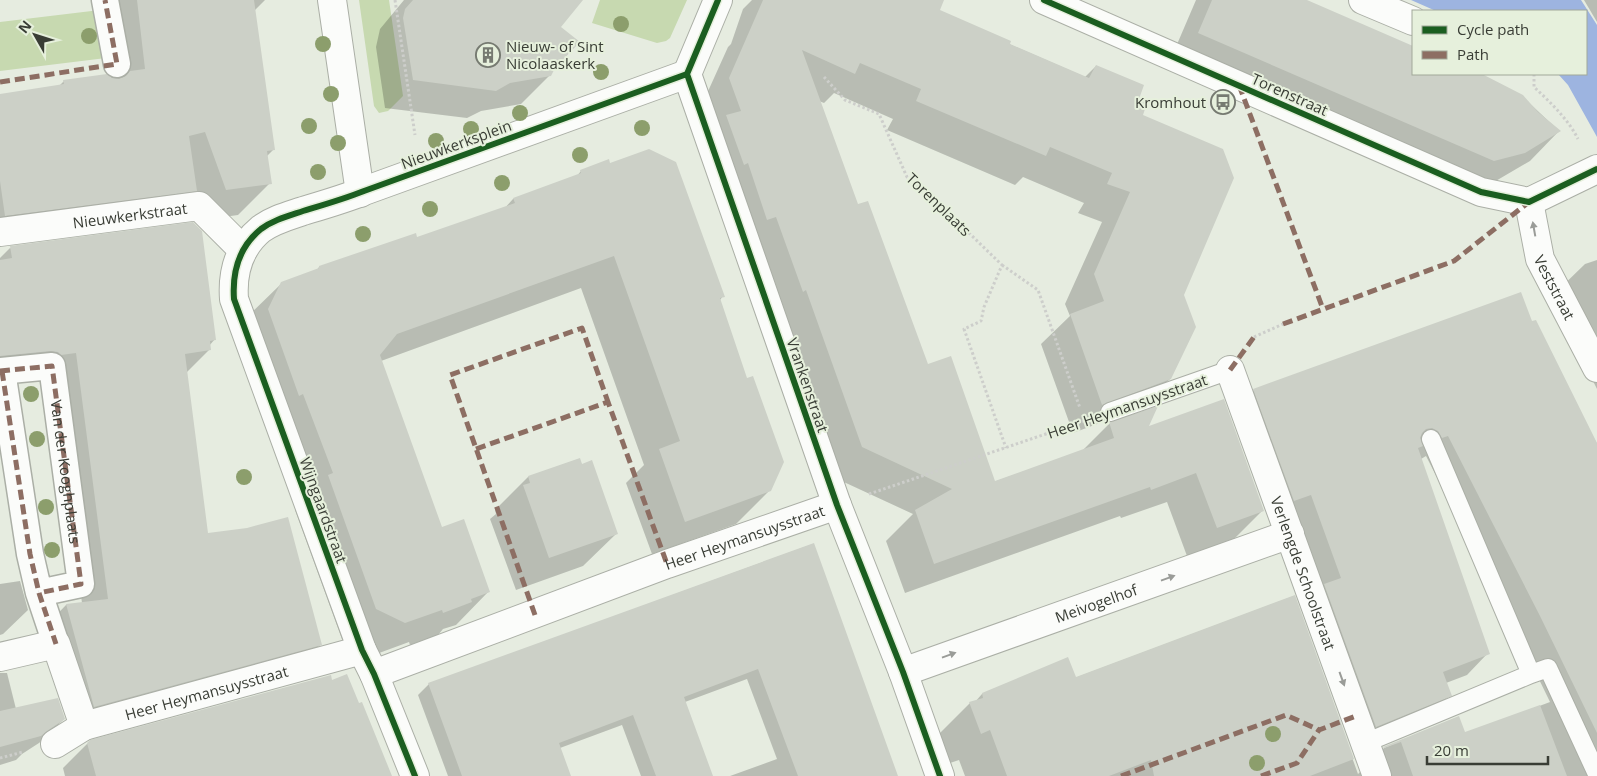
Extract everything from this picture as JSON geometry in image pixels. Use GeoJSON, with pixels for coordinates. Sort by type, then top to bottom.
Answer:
{"type":"FeatureCollection","features":[{"type":"Feature","properties":{"kind":"street"},"geometry":{"type":"LineString","coordinates":[[105,0],[117,64]]}},
{"type":"Feature","properties":{"kind":"street"},"geometry":{"type":"LineString","coordinates":[[332,0],[360,193]]}},
{"type":"Feature","properties":{"kind":"street"},"geometry":{"type":"LineString","coordinates":[[687,74],[718,0]]}},
{"type":"Feature","properties":{"kind":"street","name":"Torenstraat"},"geometry":{"type":"LineString","coordinates":[[1044,0],[1481,192],[1530,202]]}},
{"type":"Feature","properties":{"kind":"street"},"geometry":{"type":"LineString","coordinates":[[1363,0],[1412,21]]}},
{"type":"Feature","properties":{"kind":"street","name":"Nieuwkerksplein"},"geometry":{"type":"LineString","coordinates":[[242,250],[263,228],[276,220],[360,193],[687,74]]}},
{"type":"Feature","properties":{"kind":"street","name":"Vrankenstraat"},"geometry":{"type":"LineString","coordinates":[[687,74],[837,505],[903,672],[940,776]]}},
{"type":"Feature","properties":{"kind":"street"},"geometry":{"type":"LineString","coordinates":[[1530,202],[1595,170]]}},
{"type":"Feature","properties":{"kind":"street","name":"Veststraat"},"geometry":{"type":"LineString","coordinates":[[1530,202],[1540,259],[1597,368]]}},
{"type":"Feature","properties":{"kind":"street","name":"Nieuwkerkstraat"},"geometry":{"type":"LineString","coordinates":[[0,232],[198,206],[242,250]]}},
{"type":"Feature","properties":{"kind":"street","name":"Wijngaardstraat"},"geometry":{"type":"LineString","coordinates":[[242,250],[232,282],[234,299],[368,662],[414,776]]}},
{"type":"Feature","properties":{"kind":"street","name":"Van der Kooghplaats"},"geometry":{"type":"LineString","coordinates":[[39,593],[81,584],[52,366],[1,371],[30,554],[39,593],[84,726]]}},
{"type":"Feature","properties":{"kind":"street","name":"Verlengde Schoolstraat"},"geometry":{"type":"LineString","coordinates":[[1230,370],[1377,776]]}},
{"type":"Feature","properties":{"kind":"street","name":"Heer Heymansuysstraat"},"geometry":{"type":"LineString","coordinates":[[55,744],[84,726],[368,662],[667,564],[837,505]]}},
{"type":"Feature","properties":{"kind":"street","name":"Meivogelhof"},"geometry":{"type":"LineString","coordinates":[[903,672],[1290,534]]}},
{"type":"Feature","properties":{"kind":"street"},"geometry":{"type":"LineString","coordinates":[[0,657],[56,644]]}},
{"type":"Feature","properties":{"kind":"lane","name":"Heer Heymansuysstraat"},"geometry":{"type":"LineString","coordinates":[[1110,412],[1230,370]]}},
{"type":"Feature","properties":{"kind":"lane"},"geometry":{"type":"LineString","coordinates":[[1431,440],[1531,674]]}},
{"type":"Feature","properties":{"kind":"lane"},"geometry":{"type":"LineString","coordinates":[[1365,743],[1548,668],[1597,774]]}},
{"type":"Feature","properties":{"kind":"path"},"geometry":{"type":"LineString","coordinates":[[395,0],[416,138]]}},
{"type":"Feature","properties":{"kind":"path"},"geometry":{"type":"LineString","coordinates":[[1534,75],[1534,87],[1573,129],[1595,170]]}},
{"type":"Feature","properties":{"kind":"path"},"geometry":{"type":"LineString","coordinates":[[1002,265],[984,307],[981,321],[964,329],[1006,448]]}},
{"type":"Feature","properties":{"kind":"path"},"geometry":{"type":"LineString","coordinates":[[1254,336],[1283,324]]}},
{"type":"Feature","properties":{"kind":"green space"},"geometry":{"type":"Polygon","coordinates":[[[359,0],[389,0],[403,96],[388,111],[379,113],[374,106],[359,0]]]}},
{"type":"Feature","properties":{"kind":"green space"},"geometry":{"type":"Polygon","coordinates":[[[600,0],[687,0],[670,38],[657,43],[592,23],[600,0]]]}},
{"type":"Feature","properties":{"kind":"green space"},"geometry":{"type":"Polygon","coordinates":[[[100,10],[106,58],[0,71],[0,22],[100,10]]]}},
{"type":"Feature","properties":{"kind":"water"},"geometry":{"type":"Polygon","coordinates":[[[1411,0],[1581,0],[1597,25],[1597,137],[1568,85],[1559,75],[1587,75],[1587,10],[1434,10],[1411,0]]]}},
{"type":"Feature","properties":{"kind":"building"},"geometry":{"type":"Polygon","coordinates":[[[137,0],[254,0],[275,150],[267,151],[272,184],[226,190],[205,132],[189,136],[197,191],[5,216],[0,181],[0,94],[64,84],[63,80],[107,74],[112,78],[119,79],[126,76],[130,71],[145,69],[137,0]]]}},
{"type":"Feature","properties":{"kind":"building","name":"Nieuw- of Sint Nicolaaskerk"},"geometry":{"type":"Polygon","coordinates":[[[413,0],[583,0],[561,27],[580,42],[555,68],[551,76],[510,83],[496,91],[413,80],[403,18],[405,9],[413,0]]]}},
{"type":"Feature","properties":{"kind":"building"},"geometry":{"type":"Polygon","coordinates":[[[763,0],[944,0],[940,10],[1011,41],[1010,44],[1089,78],[1096,65],[1144,85],[1139,99],[1147,103],[1143,115],[1223,149],[1234,178],[1184,295],[1196,327],[1171,379],[1102,405],[1070,314],[1104,301],[1094,274],[1130,192],[1107,184],[1112,173],[1050,147],[1046,156],[916,101],[921,89],[860,63],[855,74],[802,50],[858,204],[868,201],[928,364],[951,356],[995,481],[1114,438],[1109,422],[1158,406],[1149,426],[1224,399],[1264,511],[1217,528],[1196,473],[1151,490],[1150,487],[934,564],[915,510],[952,489],[862,447],[806,290],[803,292],[776,217],[767,220],[748,163],[744,165],[726,115],[741,111],[729,78],[763,0]]]}},
{"type":"Feature","properties":{"kind":"building"},"geometry":{"type":"Polygon","coordinates":[[[1212,0],[1307,0],[1412,46],[1412,75],[1484,75],[1523,95],[1538,112],[1561,131],[1525,153],[1494,161],[1198,33],[1212,0]]]}},
{"type":"Feature","properties":{"kind":"building"},"geometry":{"type":"Polygon","coordinates":[[[649,149],[676,162],[725,297],[720,298],[747,378],[753,376],[784,462],[771,491],[685,522],[659,449],[680,441],[614,256],[397,334],[380,355],[442,527],[464,519],[490,592],[471,599],[472,602],[443,613],[442,610],[405,623],[376,609],[328,475],[333,473],[303,394],[299,396],[268,309],[281,282],[319,268],[319,266],[416,233],[417,237],[515,203],[513,198],[581,173],[580,170],[609,159],[610,163],[649,149]]]}},
{"type":"Feature","properties":{"kind":"building"},"geometry":{"type":"Polygon","coordinates":[[[193,222],[202,231],[216,340],[210,341],[211,350],[185,354],[208,533],[247,528],[288,517],[322,645],[94,707],[66,604],[108,599],[76,353],[61,355],[58,352],[51,351],[0,356],[0,260],[12,258],[10,246],[193,222]]]}},
{"type":"Feature","properties":{"kind":"building"},"geometry":{"type":"Polygon","coordinates":[[[1521,292],[1532,321],[1536,320],[1597,443],[1597,733],[1540,616],[1448,436],[1442,438],[1438,431],[1432,428],[1426,429],[1422,433],[1420,438],[1423,446],[1418,448],[1490,654],[1443,672],[1452,696],[1376,727],[1324,584],[1341,578],[1311,495],[1294,501],[1253,389],[1521,292]]]}},
{"type":"Feature","properties":{"kind":"building"},"geometry":{"type":"Polygon","coordinates":[[[580,458],[582,464],[592,460],[618,534],[549,558],[523,485],[530,483],[528,476],[580,458]]]}},
{"type":"Feature","properties":{"kind":"building"},"geometry":{"type":"Polygon","coordinates":[[[814,543],[898,776],[798,776],[758,669],[684,697],[713,776],[656,776],[633,715],[559,743],[571,776],[462,776],[428,683],[814,543]]]}},
{"type":"Feature","properties":{"kind":"building"},"geometry":{"type":"Polygon","coordinates":[[[1295,595],[1354,759],[1310,776],[1154,776],[1151,760],[1109,776],[1007,776],[990,730],[981,734],[969,702],[983,698],[982,693],[1068,657],[1076,677],[1295,595]]]}},
{"type":"Feature","properties":{"kind":"building"},"geometry":{"type":"Polygon","coordinates":[[[347,674],[359,703],[362,702],[392,776],[96,776],[87,743],[90,740],[331,675],[332,680],[347,674]]]}},
{"type":"Feature","properties":{"kind":"building"},"geometry":{"type":"Polygon","coordinates":[[[58,698],[65,719],[41,736],[0,747],[0,711],[58,698]]]}},
{"type":"Feature","properties":{"kind":"building"},"geometry":{"type":"Polygon","coordinates":[[[1540,705],[1567,776],[1413,776],[1401,742],[1383,747],[1459,716],[1465,732],[1540,705]]]}},
{"type":"Feature","properties":{"kind":"marked path"},"geometry":{"type":"LineString","coordinates":[[0,82],[117,64],[105,0]]}},
{"type":"Feature","properties":{"kind":"marked path"},"geometry":{"type":"LineString","coordinates":[[1239,85],[1323,309]]}},
{"type":"Feature","properties":{"kind":"marked path"},"geometry":{"type":"LineString","coordinates":[[1283,324],[1454,261],[1529,202]]}},
{"type":"Feature","properties":{"kind":"marked path"},"geometry":{"type":"LineString","coordinates":[[535,615],[450,375],[582,328],[608,402]]}},
{"type":"Feature","properties":{"kind":"marked path"},"geometry":{"type":"LineString","coordinates":[[1230,370],[1254,337]]}},
{"type":"Feature","properties":{"kind":"marked path"},"geometry":{"type":"LineString","coordinates":[[0,371],[52,366],[81,584],[39,593]]}},
{"type":"Feature","properties":{"kind":"marked path"},"geometry":{"type":"LineString","coordinates":[[2,371],[30,554],[39,593],[56,644]]}},
{"type":"Feature","properties":{"kind":"marked path"},"geometry":{"type":"LineString","coordinates":[[476,449],[608,402],[667,564]]}},
{"type":"Feature","properties":{"kind":"marked path"},"geometry":{"type":"LineString","coordinates":[[1121,776],[1286,715],[1319,730]]}},
{"type":"Feature","properties":{"kind":"marked path"},"geometry":{"type":"LineString","coordinates":[[1261,776],[1297,763],[1319,730],[1356,716]]}},
{"type":"Feature","properties":{"kind":"cycle path"},"geometry":{"type":"LineString","coordinates":[[718,0],[687,74],[837,505],[903,672],[940,776]]}},
{"type":"Feature","properties":{"kind":"cycle path"},"geometry":{"type":"LineString","coordinates":[[1044,0],[1481,192],[1529,202],[1597,169]]}},
{"type":"Feature","properties":{"kind":"cycle path"},"geometry":{"type":"LineString","coordinates":[[415,776],[374,674],[362,650],[234,299],[234,279],[238,260],[253,236],[276,221],[349,197],[687,74]]}},
{"type":"Feature","properties":{"kind":"place","name":"Nieuw- of Sint Nicolaaskerk"},"geometry":{"type":"Point","coordinates":[488,55]}},
{"type":"Feature","properties":{"kind":"place","name":"Kromhout"},"geometry":{"type":"Point","coordinates":[1223,102]}}]}
